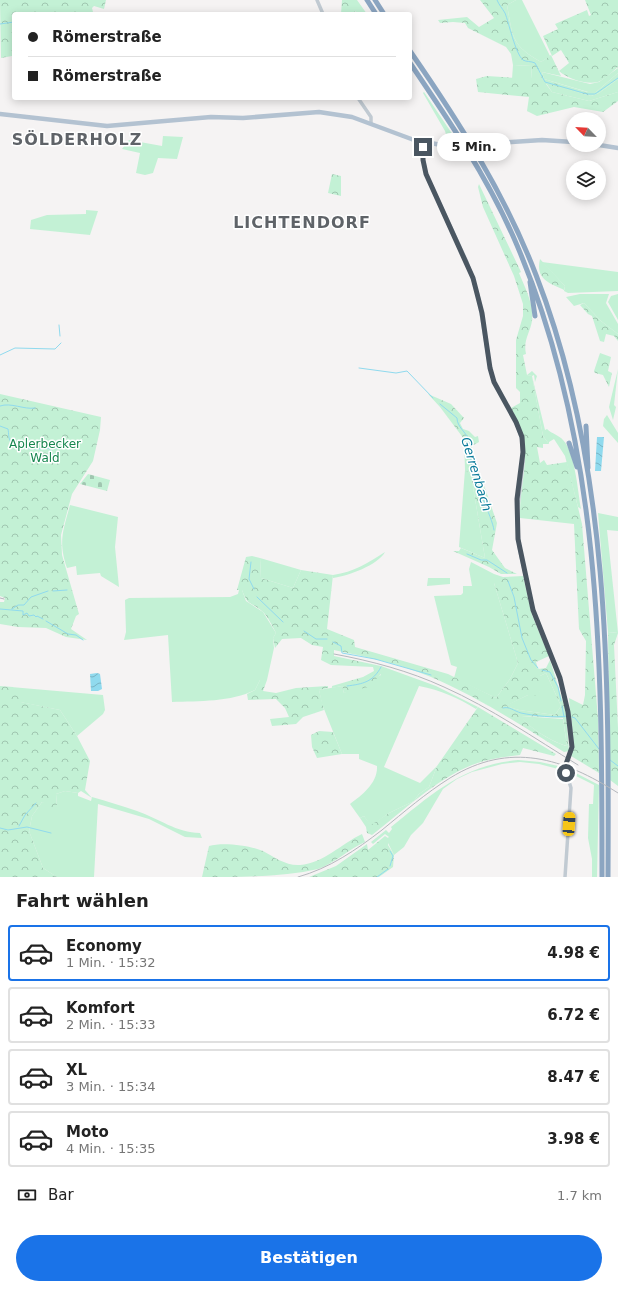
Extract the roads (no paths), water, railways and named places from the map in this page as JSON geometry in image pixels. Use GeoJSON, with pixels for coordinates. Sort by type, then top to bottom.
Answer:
{"type":"FeatureCollection","features":[{"type":"Feature","properties":{"kind":"highway"},"geometry":{"type":"LineString","coordinates":[[366,0],[375,12]]}},
{"type":"Feature","properties":{"kind":"highway"},"geometry":{"type":"LineString","coordinates":[[374,0],[383,12]]}},
{"type":"Feature","properties":{"kind":"highway"},"geometry":{"type":"LineString","coordinates":[[412,54],[471,143],[506,207],[544,294],[564,362],[575,408],[588,477],[595,528],[603,624],[608,877]]}},
{"type":"Feature","properties":{"kind":"highway"},"geometry":{"type":"LineString","coordinates":[[412,66],[464,143],[496,202],[529,275],[563,382],[582,480],[597,616],[601,719],[602,877]]}},
{"type":"Feature","properties":{"kind":"highway"},"geometry":{"type":"LineString","coordinates":[[530,260],[538,270],[544,283]]}},
{"type":"Feature","properties":{"kind":"highway"},"geometry":{"type":"LineString","coordinates":[[529,275],[535,316]]}},
{"type":"Feature","properties":{"kind":"highway"},"geometry":{"type":"LineString","coordinates":[[586,426],[589,460],[588,477]]}},
{"type":"Feature","properties":{"kind":"highway"},"geometry":{"type":"LineString","coordinates":[[569,443],[582,480]]}},
{"type":"Feature","properties":{"kind":"main road"},"geometry":{"type":"LineString","coordinates":[[0,114],[107,126],[211,117],[243,118],[319,112],[341,114],[371,123],[404,137],[455,147],[542,140],[566,142]]}},
{"type":"Feature","properties":{"kind":"main road"},"geometry":{"type":"LineString","coordinates":[[606,146],[618,148]]}},
{"type":"Feature","properties":{"kind":"street"},"geometry":{"type":"LineString","coordinates":[[317,0],[322,12]]}},
{"type":"Feature","properties":{"kind":"street"},"geometry":{"type":"LineString","coordinates":[[359,100],[371,117],[371,123]]}},
{"type":"Feature","properties":{"kind":"street"},"geometry":{"type":"LineString","coordinates":[[424,142],[423,160],[426,174],[467,262],[478,295],[490,368],[494,382],[516,422],[522,440],[523,462],[517,514],[519,547],[533,610],[560,678],[570,720],[572,747],[565,768],[571,788],[565,877]]}},
{"type":"Feature","properties":{"kind":"water"},"geometry":{"type":"Polygon","coordinates":[[[597,437],[604,437],[601,471],[595,471],[597,437]]]}},
{"type":"Feature","properties":{"kind":"water"},"geometry":{"type":"Polygon","coordinates":[[[90,674],[100,674],[102,689],[98,691],[91,691],[90,674]]]}},
{"type":"Feature","properties":{"kind":"waterway"},"geometry":{"type":"LineString","coordinates":[[497,0],[505,13],[517,51],[524,61],[535,63],[545,82],[587,94],[595,94],[618,78]]}},
{"type":"Feature","properties":{"kind":"waterway"},"geometry":{"type":"LineString","coordinates":[[0,24],[12,22]]}},
{"type":"Feature","properties":{"kind":"waterway"},"geometry":{"type":"LineString","coordinates":[[59,325],[60,336]]}},
{"type":"Feature","properties":{"kind":"waterway"},"geometry":{"type":"LineString","coordinates":[[0,355],[15,348],[55,349],[61,343]]}},
{"type":"Feature","properties":{"kind":"waterway","name":"Gerrenbach"},"geometry":{"type":"LineString","coordinates":[[359,368],[396,373],[407,371],[433,398]]}},
{"type":"Feature","properties":{"kind":"waterway","name":"Gerrenbach"},"geometry":{"type":"LineString","coordinates":[[440,404],[457,418],[458,424],[469,440],[472,464],[477,471],[476,476],[480,491],[494,530]]}},
{"type":"Feature","properties":{"kind":"waterway"},"geometry":{"type":"LineString","coordinates":[[0,406],[9,405],[35,408]]}},
{"type":"Feature","properties":{"kind":"waterway"},"geometry":{"type":"LineString","coordinates":[[0,426],[8,429],[11,442],[20,447],[34,449],[60,448]]}},
{"type":"Feature","properties":{"kind":"waterway"},"geometry":{"type":"LineString","coordinates":[[50,450],[54,457]]}},
{"type":"Feature","properties":{"kind":"waterway"},"geometry":{"type":"LineString","coordinates":[[467,554],[481,560],[487,560],[507,573]]}},
{"type":"Feature","properties":{"kind":"waterway"},"geometry":{"type":"LineString","coordinates":[[251,562],[249,579],[254,589]]}},
{"type":"Feature","properties":{"kind":"waterway","name":"Gerrenbach"},"geometry":{"type":"LineString","coordinates":[[508,581],[514,597],[522,638],[531,660],[538,668]]}},
{"type":"Feature","properties":{"kind":"waterway"},"geometry":{"type":"LineString","coordinates":[[53,591],[67,590]]}},
{"type":"Feature","properties":{"kind":"waterway"},"geometry":{"type":"LineString","coordinates":[[12,609],[18,605],[24,605],[31,597],[48,591]]}},
{"type":"Feature","properties":{"kind":"waterway"},"geometry":{"type":"LineString","coordinates":[[257,597],[283,622]]}},
{"type":"Feature","properties":{"kind":"waterway"},"geometry":{"type":"LineString","coordinates":[[0,609],[23,611],[23,615],[27,613],[29,616],[34,615],[43,619]]}},
{"type":"Feature","properties":{"kind":"waterway"},"geometry":{"type":"LineString","coordinates":[[46,621],[68,634],[76,635],[83,640]]}},
{"type":"Feature","properties":{"kind":"waterway"},"geometry":{"type":"LineString","coordinates":[[304,631],[316,639],[327,639]]}},
{"type":"Feature","properties":{"kind":"waterway"},"geometry":{"type":"LineString","coordinates":[[333,642],[341,646],[342,653],[375,659],[431,675]]}},
{"type":"Feature","properties":{"kind":"waterway"},"geometry":{"type":"LineString","coordinates":[[347,686],[371,679],[381,667]]}},
{"type":"Feature","properties":{"kind":"waterway","name":"Gerrenbach"},"geometry":{"type":"LineString","coordinates":[[542,670],[550,672],[558,687],[561,701]]}},
{"type":"Feature","properties":{"kind":"waterway","name":"Gerrenbach"},"geometry":{"type":"LineString","coordinates":[[562,706],[564,717]]}},
{"type":"Feature","properties":{"kind":"waterway"},"geometry":{"type":"LineString","coordinates":[[503,708],[538,716],[568,716]]}},
{"type":"Feature","properties":{"kind":"waterway"},"geometry":{"type":"LineString","coordinates":[[572,717],[575,718],[599,749]]}},
{"type":"Feature","properties":{"kind":"waterway"},"geometry":{"type":"LineString","coordinates":[[610,760],[618,766]]}},
{"type":"Feature","properties":{"kind":"waterway"},"geometry":{"type":"LineString","coordinates":[[19,826],[25,815],[36,803]]}},
{"type":"Feature","properties":{"kind":"waterway"},"geometry":{"type":"LineString","coordinates":[[0,828],[8,830],[27,827],[51,833]]}},
{"type":"Feature","properties":{"kind":"waterway"},"geometry":{"type":"LineString","coordinates":[[390,851],[393,856],[390,866]]}},
{"type":"Feature","properties":{"kind":"waterway"},"geometry":{"type":"LineString","coordinates":[[377,877],[388,869]]}},
{"type":"Feature","properties":{"kind":"railway"},"geometry":{"type":"LineString","coordinates":[[0,598],[4,599]]}},
{"type":"Feature","properties":{"kind":"railway"},"geometry":{"type":"LineString","coordinates":[[334,654],[390,667],[444,687],[479,704],[578,765]]}},
{"type":"Feature","properties":{"kind":"railway"},"geometry":{"type":"LineString","coordinates":[[298,877],[321,869],[362,845],[424,796],[450,778],[472,767],[494,760],[515,757],[536,758],[556,763],[577,771],[618,793]]}},
{"type":"Feature","properties":{"kind":"district","name":"SÖLDERHOLZ"},"geometry":{"type":"Point","coordinates":[77,139]}},
{"type":"Feature","properties":{"kind":"district","name":"LICHTENDORF"},"geometry":{"type":"Point","coordinates":[302,222]}},
{"type":"Feature","properties":{"kind":"park label","name":"Aplerbecker Wald"},"geometry":{"type":"Point","coordinates":[45,451]}}]}
